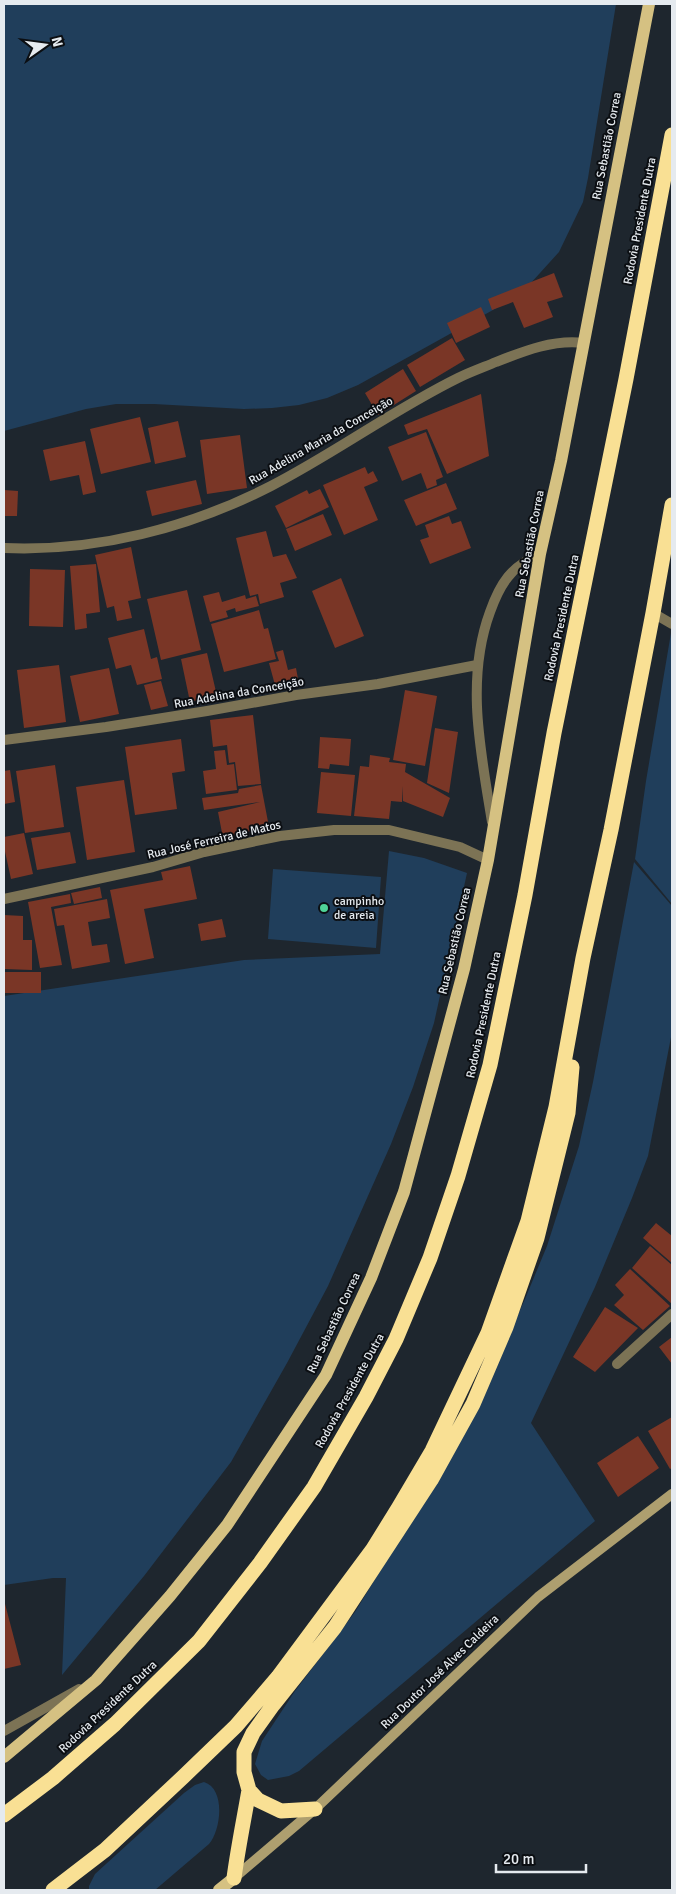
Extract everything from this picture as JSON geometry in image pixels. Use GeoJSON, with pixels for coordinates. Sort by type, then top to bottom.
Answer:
{"type":"FeatureCollection","features":[{"type":"Feature","properties":{"kind":"highway","name":"Rodovia Presidente Dutra"},"geometry":{"type":"LineString","coordinates":[[4,1815],[54,1778],[115,1724],[192,1648],[260,1563],[314,1487],[366,1397],[396,1339],[430,1258],[458,1176],[490,1065],[525,895],[554,733],[626,378],[672,135]]}},
{"type":"Feature","properties":{"kind":"highway"},"geometry":{"type":"LineString","coordinates":[[53,1890],[105,1850],[169,1790],[236,1726],[278,1677],[373,1549],[432,1451],[488,1333],[528,1221],[556,1107],[583,958],[653,613],[672,505]]}},
{"type":"Feature","properties":{"kind":"highway"},"geometry":{"type":"LineString","coordinates":[[234,1878],[239,1836],[243,1827],[249,1790],[244,1772],[244,1752],[253,1733],[335,1627],[431,1480],[473,1404],[506,1327],[537,1238],[568,1113],[583,958]]}},
{"type":"Feature","properties":{"kind":"highway"},"geometry":{"type":"LineString","coordinates":[[249,1790],[258,1800],[281,1811],[314,1809]]}},
{"type":"Feature","properties":{"kind":"main road","name":"Rua Sebastião Correa"},"geometry":{"type":"LineString","coordinates":[[4,1757],[96,1680],[170,1596],[227,1526],[326,1375],[371,1278],[404,1192],[464,969],[488,860],[540,554],[561,461],[649,4]]}},
{"type":"Feature","properties":{"kind":"main road"},"geometry":{"type":"LineString","coordinates":[[220,1890],[234,1878]]}},
{"type":"Feature","properties":{"kind":"street","name":"Rua Adelina Maria da Conceição"},"geometry":{"type":"LineString","coordinates":[[4,548],[80,546],[160,530],[271,486],[459,377],[517,354],[559,342],[584,343]]}},
{"type":"Feature","properties":{"kind":"street"},"geometry":{"type":"LineString","coordinates":[[493,828],[480,748],[476,692],[477,664],[485,626],[496,596],[507,577],[529,559],[540,554]]}},
{"type":"Feature","properties":{"kind":"street"},"geometry":{"type":"LineString","coordinates":[[653,613],[672,624]]}},
{"type":"Feature","properties":{"kind":"street","name":"Rua Adelina da Conceição"},"geometry":{"type":"LineString","coordinates":[[4,740],[106,727],[296,695],[378,684],[477,664]]}},
{"type":"Feature","properties":{"kind":"street","name":"Rua José Ferreira de Matos"},"geometry":{"type":"LineString","coordinates":[[4,899],[153,867],[204,852],[270,838],[334,830],[390,830],[460,846],[488,860]]}},
{"type":"Feature","properties":{"kind":"street"},"geometry":{"type":"LineString","coordinates":[[617,1364],[672,1314]]}},
{"type":"Feature","properties":{"kind":"street","name":"Rua Doutor José Alves Caldeira"},"geometry":{"type":"LineString","coordinates":[[234,1878],[314,1809],[538,1597],[672,1494]]}},
{"type":"Feature","properties":{"kind":"street"},"geometry":{"type":"LineString","coordinates":[[4,1732],[96,1680]]}},
{"type":"Feature","properties":{"kind":"shaded area"},"geometry":{"type":"Polygon","coordinates":[[[4,4],[616,4],[583,202],[559,252],[520,295],[358,385],[327,398],[299,405],[244,409],[116,404],[86,409],[4,431],[4,4]]]}},
{"type":"Feature","properties":{"kind":"shaded area"},"geometry":{"type":"Polygon","coordinates":[[[672,627],[672,904],[635,859],[672,627]]]}},
{"type":"Feature","properties":{"kind":"shaded area"},"geometry":{"type":"Polygon","coordinates":[[[389,851],[424,858],[467,873],[434,1023],[413,1087],[391,1144],[328,1286],[231,1462],[144,1576],[62,1675],[66,1578],[4,1585],[4,996],[244,960],[380,954],[389,851]]]}},
{"type":"Feature","properties":{"kind":"shaded area"},"geometry":{"type":"Polygon","coordinates":[[[634,862],[672,906],[672,1032],[648,1156],[595,1287],[531,1423],[595,1521],[299,1771],[289,1776],[268,1780],[261,1775],[255,1764],[262,1741],[295,1691],[355,1612],[391,1553],[491,1375],[547,1246],[579,1146],[593,1082],[634,862]]]}},
{"type":"Feature","properties":{"kind":"shaded area","name":"campinho de areia"},"geometry":{"type":"Polygon","coordinates":[[[273,869],[381,877],[376,948],[268,939],[273,869]]]}},
{"type":"Feature","properties":{"kind":"shaded area"},"geometry":{"type":"Polygon","coordinates":[[[204,1782],[211,1786],[216,1793],[219,1810],[216,1829],[209,1844],[155,1890],[89,1890],[95,1874],[184,1793],[195,1785],[204,1782]]]}},
{"type":"Feature","properties":{"kind":"building"},"geometry":{"type":"Polygon","coordinates":[[[554,273],[563,297],[547,302],[553,317],[524,328],[513,302],[492,310],[488,299],[554,273]]]}},
{"type":"Feature","properties":{"kind":"building"},"geometry":{"type":"Polygon","coordinates":[[[481,307],[490,327],[456,343],[447,323],[481,307]]]}},
{"type":"Feature","properties":{"kind":"building"},"geometry":{"type":"Polygon","coordinates":[[[452,338],[465,360],[420,387],[407,365],[452,338]]]}},
{"type":"Feature","properties":{"kind":"building"},"geometry":{"type":"Polygon","coordinates":[[[403,369],[416,391],[378,415],[365,393],[403,369]]]}},
{"type":"Feature","properties":{"kind":"building"},"geometry":{"type":"Polygon","coordinates":[[[481,394],[489,456],[447,474],[427,429],[408,435],[404,425],[481,394]]]}},
{"type":"Feature","properties":{"kind":"building"},"geometry":{"type":"Polygon","coordinates":[[[140,417],[151,462],[101,474],[90,429],[140,417]]]}},
{"type":"Feature","properties":{"kind":"building"},"geometry":{"type":"Polygon","coordinates":[[[178,421],[186,457],[155,464],[148,428],[178,421]]]}},
{"type":"Feature","properties":{"kind":"building"},"geometry":{"type":"Polygon","coordinates":[[[426,432],[443,477],[436,480],[437,485],[427,489],[421,473],[402,481],[388,447],[426,432]]]}},
{"type":"Feature","properties":{"kind":"building"},"geometry":{"type":"Polygon","coordinates":[[[240,435],[247,488],[207,494],[200,440],[240,435]]]}},
{"type":"Feature","properties":{"kind":"building"},"geometry":{"type":"Polygon","coordinates":[[[85,441],[96,492],[83,495],[79,475],[50,481],[43,450],[85,441]]]}},
{"type":"Feature","properties":{"kind":"building"},"geometry":{"type":"Polygon","coordinates":[[[365,467],[368,474],[373,471],[378,481],[364,487],[378,520],[344,535],[323,485],[365,467]]]}},
{"type":"Feature","properties":{"kind":"building"},"geometry":{"type":"Polygon","coordinates":[[[196,480],[202,504],[152,516],[146,491],[196,480]]]}},
{"type":"Feature","properties":{"kind":"building"},"geometry":{"type":"Polygon","coordinates":[[[446,483],[457,509],[416,526],[404,500],[446,483]]]}},
{"type":"Feature","properties":{"kind":"building"},"geometry":{"type":"Polygon","coordinates":[[[320,489],[329,507],[286,528],[275,506],[307,490],[309,494],[320,489]]]}},
{"type":"Feature","properties":{"kind":"building"},"geometry":{"type":"Polygon","coordinates":[[[4,490],[18,491],[17,516],[4,516],[4,490]]]}},
{"type":"Feature","properties":{"kind":"building"},"geometry":{"type":"Polygon","coordinates":[[[323,514],[332,535],[295,551],[286,529],[323,514]]]}},
{"type":"Feature","properties":{"kind":"building"},"geometry":{"type":"Polygon","coordinates":[[[449,516],[452,524],[461,521],[471,548],[430,564],[420,540],[429,537],[425,525],[449,516]]]}},
{"type":"Feature","properties":{"kind":"building"},"geometry":{"type":"Polygon","coordinates":[[[266,531],[273,557],[286,554],[297,578],[280,583],[284,597],[260,604],[258,594],[250,596],[236,538],[266,531]]]}},
{"type":"Feature","properties":{"kind":"building"},"geometry":{"type":"Polygon","coordinates":[[[131,547],[141,598],[128,601],[132,618],[117,621],[114,606],[107,608],[95,555],[131,547]]]}},
{"type":"Feature","properties":{"kind":"building"},"geometry":{"type":"Polygon","coordinates":[[[96,564],[100,612],[86,614],[87,628],[75,630],[70,566],[96,564]]]}},
{"type":"Feature","properties":{"kind":"building"},"geometry":{"type":"Polygon","coordinates":[[[30,569],[65,570],[63,627],[29,626],[30,569]]]}},
{"type":"Feature","properties":{"kind":"building"},"geometry":{"type":"Polygon","coordinates":[[[341,578],[364,636],[335,648],[312,591],[341,578]]]}},
{"type":"Feature","properties":{"kind":"building"},"geometry":{"type":"Polygon","coordinates":[[[187,590],[201,650],[161,660],[147,599],[187,590]]]}},
{"type":"Feature","properties":{"kind":"building"},"geometry":{"type":"Polygon","coordinates":[[[219,592],[222,602],[245,595],[246,599],[256,596],[259,606],[236,612],[235,608],[226,611],[228,617],[210,622],[203,596],[219,592]]]}},
{"type":"Feature","properties":{"kind":"building"},"geometry":{"type":"Polygon","coordinates":[[[259,610],[264,629],[268,628],[276,659],[224,672],[211,624],[259,610]]]}},
{"type":"Feature","properties":{"kind":"building"},"geometry":{"type":"Polygon","coordinates":[[[144,629],[151,659],[157,657],[162,679],[137,685],[131,665],[116,669],[108,638],[144,629]]]}},
{"type":"Feature","properties":{"kind":"building"},"geometry":{"type":"Polygon","coordinates":[[[283,650],[288,670],[296,668],[298,679],[275,685],[269,663],[279,661],[276,652],[283,650]]]}},
{"type":"Feature","properties":{"kind":"building"},"geometry":{"type":"Polygon","coordinates":[[[207,653],[217,696],[190,702],[181,659],[207,653]]]}},
{"type":"Feature","properties":{"kind":"building"},"geometry":{"type":"Polygon","coordinates":[[[59,665],[66,722],[24,728],[17,670],[59,665]]]}},
{"type":"Feature","properties":{"kind":"building"},"geometry":{"type":"Polygon","coordinates":[[[109,668],[119,714],[80,722],[70,676],[109,668]]]}},
{"type":"Feature","properties":{"kind":"building"},"geometry":{"type":"Polygon","coordinates":[[[161,681],[168,706],[151,710],[144,685],[161,681]]]}},
{"type":"Feature","properties":{"kind":"building"},"geometry":{"type":"Polygon","coordinates":[[[405,690],[437,696],[425,766],[393,760],[405,690]]]}},
{"type":"Feature","properties":{"kind":"building"},"geometry":{"type":"Polygon","coordinates":[[[253,715],[261,784],[238,786],[235,762],[229,763],[227,745],[213,747],[210,720],[253,715]]]}},
{"type":"Feature","properties":{"kind":"building"},"geometry":{"type":"Polygon","coordinates":[[[435,728],[458,732],[449,793],[427,783],[435,728]]]}},
{"type":"Feature","properties":{"kind":"building"},"geometry":{"type":"Polygon","coordinates":[[[320,737],[351,739],[349,766],[330,764],[329,769],[318,768],[320,737]]]}},
{"type":"Feature","properties":{"kind":"building"},"geometry":{"type":"Polygon","coordinates":[[[181,739],[185,771],[172,773],[177,809],[135,815],[125,747],[181,739]]]}},
{"type":"Feature","properties":{"kind":"building"},"geometry":{"type":"Polygon","coordinates":[[[225,750],[227,765],[234,764],[237,790],[206,794],[203,771],[216,769],[214,751],[225,750]]]}},
{"type":"Feature","properties":{"kind":"building"},"geometry":{"type":"Polygon","coordinates":[[[370,755],[390,758],[389,762],[406,764],[405,772],[450,798],[443,817],[403,801],[403,786],[402,802],[391,801],[389,819],[354,816],[360,766],[369,767],[370,755]]]}},
{"type":"Feature","properties":{"kind":"building"},"geometry":{"type":"Polygon","coordinates":[[[55,765],[64,827],[25,833],[16,771],[55,765]]]}},
{"type":"Feature","properties":{"kind":"building"},"geometry":{"type":"Polygon","coordinates":[[[10,770],[15,802],[4,804],[4,771],[10,770]]]}},
{"type":"Feature","properties":{"kind":"building"},"geometry":{"type":"Polygon","coordinates":[[[321,772],[355,775],[351,816],[317,813],[321,772]]]}},
{"type":"Feature","properties":{"kind":"building"},"geometry":{"type":"Polygon","coordinates":[[[124,780],[135,852],[87,860],[76,787],[124,780]]]}},
{"type":"Feature","properties":{"kind":"building"},"geometry":{"type":"Polygon","coordinates":[[[261,785],[269,827],[223,838],[218,812],[260,802],[204,810],[202,798],[238,793],[239,789],[261,785]]]}},
{"type":"Feature","properties":{"kind":"building"},"geometry":{"type":"Polygon","coordinates":[[[70,832],[76,863],[37,870],[31,838],[70,832]]]}},
{"type":"Feature","properties":{"kind":"building"},"geometry":{"type":"Polygon","coordinates":[[[24,833],[33,874],[11,879],[4,847],[4,837],[24,833]]]}},
{"type":"Feature","properties":{"kind":"building"},"geometry":{"type":"Polygon","coordinates":[[[190,866],[197,899],[144,909],[154,958],[125,964],[110,890],[163,880],[161,872],[190,866]]]}},
{"type":"Feature","properties":{"kind":"building"},"geometry":{"type":"Polygon","coordinates":[[[100,887],[102,898],[74,904],[71,893],[100,887]]]}},
{"type":"Feature","properties":{"kind":"building"},"geometry":{"type":"Polygon","coordinates":[[[70,894],[71,903],[51,907],[62,965],[40,968],[28,902],[70,894]]]}},
{"type":"Feature","properties":{"kind":"building"},"geometry":{"type":"Polygon","coordinates":[[[107,899],[110,918],[88,922],[92,946],[107,944],[110,962],[72,969],[64,925],[57,926],[54,909],[107,899]]]}},
{"type":"Feature","properties":{"kind":"building"},"geometry":{"type":"Polygon","coordinates":[[[4,915],[23,916],[23,940],[32,940],[32,970],[4,969],[4,915]]]}},
{"type":"Feature","properties":{"kind":"building"},"geometry":{"type":"Polygon","coordinates":[[[222,919],[226,937],[201,941],[198,924],[222,919]]]}},
{"type":"Feature","properties":{"kind":"building"},"geometry":{"type":"Polygon","coordinates":[[[4,972],[41,972],[41,993],[4,993],[4,972]]]}},
{"type":"Feature","properties":{"kind":"building"},"geometry":{"type":"Polygon","coordinates":[[[656,1223],[672,1236],[672,1263],[643,1238],[656,1223]]]}},
{"type":"Feature","properties":{"kind":"building"},"geometry":{"type":"Polygon","coordinates":[[[650,1246],[672,1265],[672,1304],[632,1268],[650,1246]]]}},
{"type":"Feature","properties":{"kind":"building"},"geometry":{"type":"Polygon","coordinates":[[[630,1269],[670,1306],[643,1330],[614,1305],[624,1295],[615,1285],[630,1269]]]}},
{"type":"Feature","properties":{"kind":"building"},"geometry":{"type":"Polygon","coordinates":[[[605,1307],[638,1328],[595,1372],[573,1357],[605,1307]]]}},
{"type":"Feature","properties":{"kind":"building"},"geometry":{"type":"Polygon","coordinates":[[[672,1337],[672,1364],[659,1347],[672,1337]]]}},
{"type":"Feature","properties":{"kind":"building"},"geometry":{"type":"Polygon","coordinates":[[[672,1417],[672,1468],[670,1469],[648,1431],[672,1417]]]}},
{"type":"Feature","properties":{"kind":"building"},"geometry":{"type":"Polygon","coordinates":[[[638,1436],[659,1468],[618,1497],[597,1463],[638,1436]]]}},
{"type":"Feature","properties":{"kind":"building"},"geometry":{"type":"Polygon","coordinates":[[[4,1600],[21,1665],[4,1669],[4,1600]]]}},
{"type":"Feature","properties":{"kind":"place","name":"campinho de areia"},"geometry":{"type":"Point","coordinates":[324,908]}}]}
